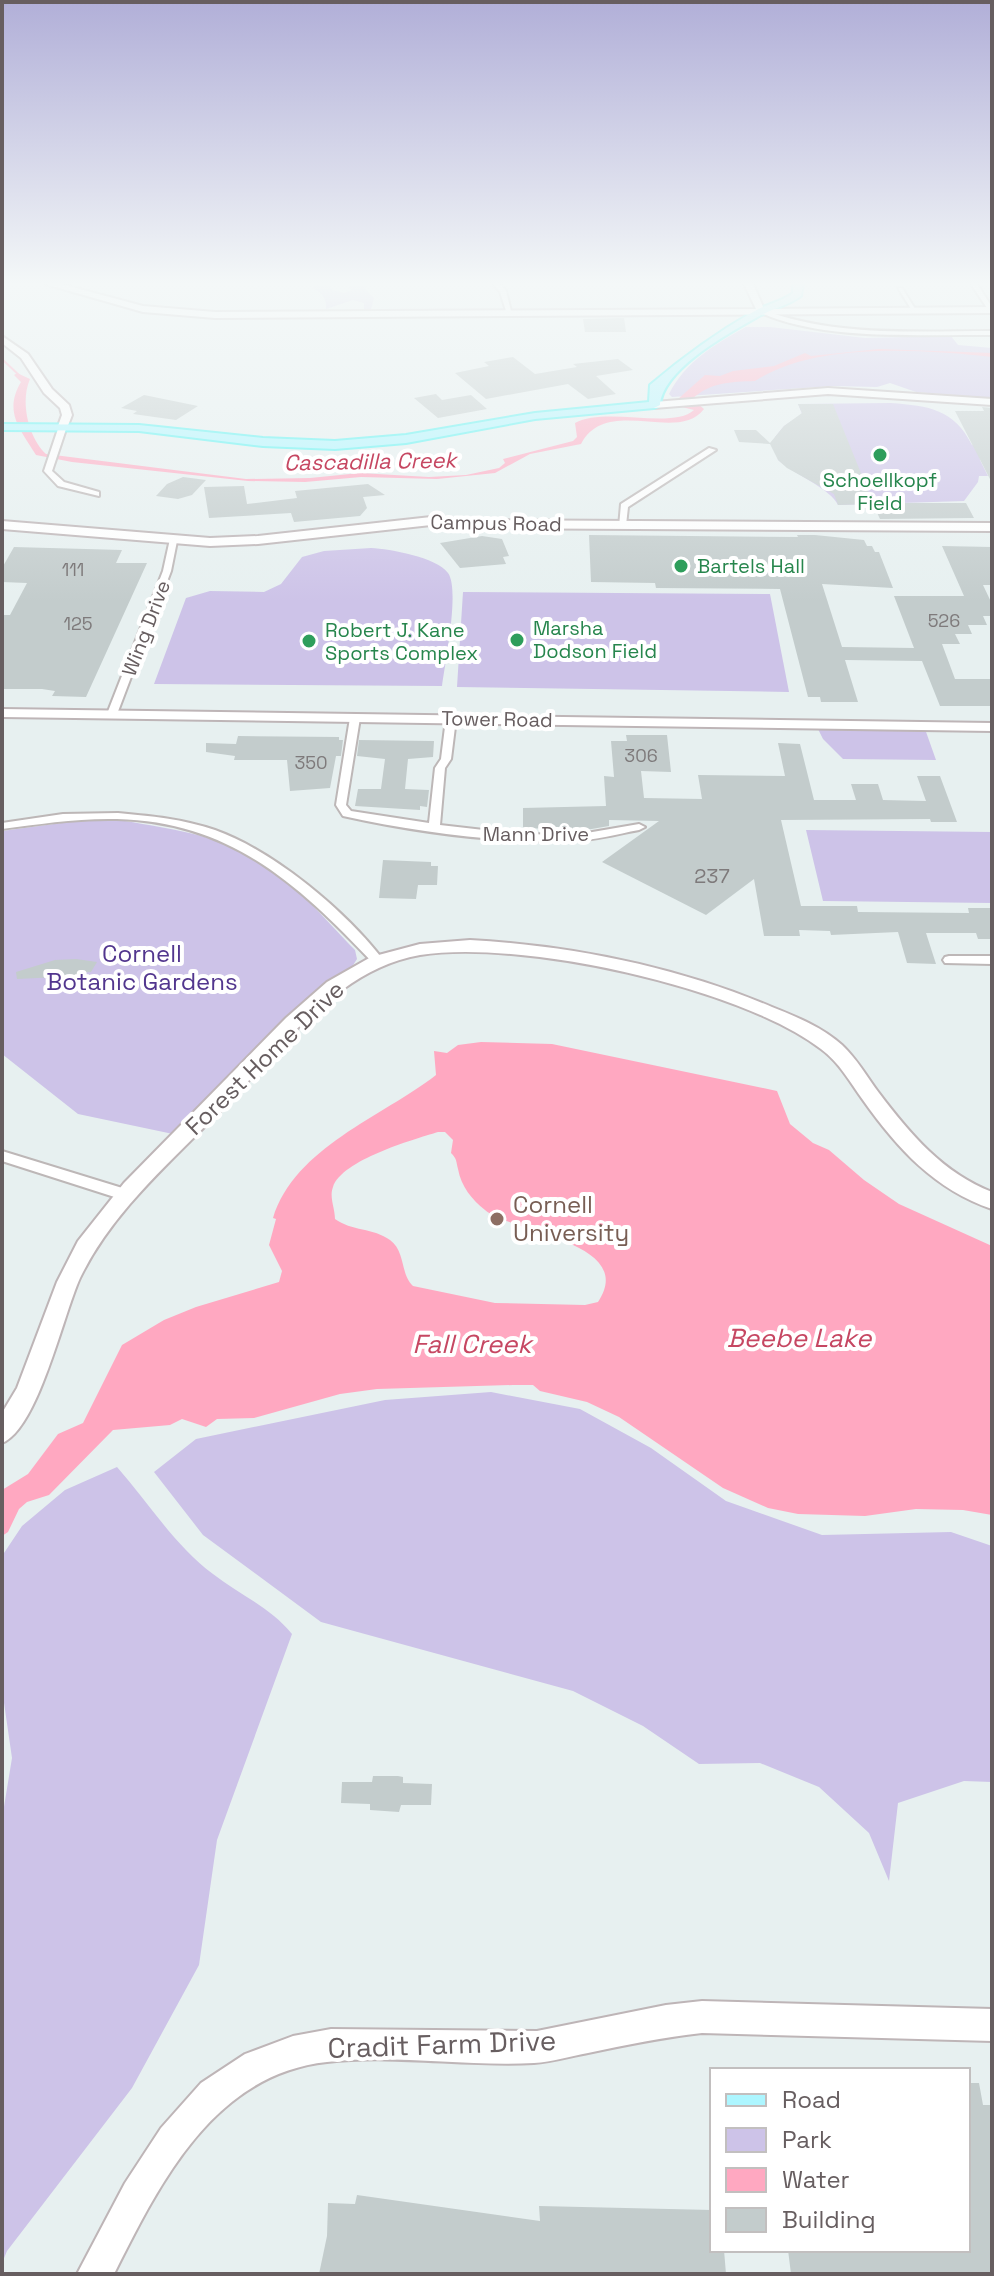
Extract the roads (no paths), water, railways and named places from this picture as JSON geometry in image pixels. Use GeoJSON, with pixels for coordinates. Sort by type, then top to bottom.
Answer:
{"type":"FeatureCollection","features":[{"type":"Feature","properties":{"kind":"main road"},"geometry":{"type":"LineString","coordinates":[[606,409],[648,390]]}},
{"type":"Feature","properties":{"kind":"main road"},"geometry":{"type":"LineString","coordinates":[[2,427],[139,428],[263,442],[335,445],[406,439],[502,421],[654,405],[657,390]]}},
{"type":"Feature","properties":{"kind":"street"},"geometry":{"type":"LineString","coordinates":[[47,390],[65,407],[67,415],[48,471],[54,479],[96,494]]}},
{"type":"Feature","properties":{"kind":"street"},"geometry":{"type":"LineString","coordinates":[[654,405],[842,391],[992,402]]}},
{"type":"Feature","properties":{"kind":"street"},"geometry":{"type":"LineString","coordinates":[[622,525],[624,506],[712,450]]}},
{"type":"Feature","properties":{"kind":"street","name":"Campus Road"},"geometry":{"type":"LineString","coordinates":[[2,525],[173,541],[252,541],[291,534],[438,521],[992,527]]}},
{"type":"Feature","properties":{"kind":"street","name":"Wing Drive"},"geometry":{"type":"LineString","coordinates":[[112,714],[167,571],[173,541]]}},
{"type":"Feature","properties":{"kind":"street","name":"Tower Road"},"geometry":{"type":"LineString","coordinates":[[2,713],[992,727]]}},
{"type":"Feature","properties":{"kind":"street","name":"Mann Drive"},"geometry":{"type":"LineString","coordinates":[[355,718],[341,805],[347,814],[488,835],[575,838],[639,827]]}},
{"type":"Feature","properties":{"kind":"street"},"geometry":{"type":"LineString","coordinates":[[434,828],[440,768],[446,759],[451,719]]}},
{"type":"Feature","properties":{"kind":"street"},"geometry":{"type":"LineString","coordinates":[[2,826],[58,817],[126,815],[163,819],[222,835],[273,863],[322,903],[378,961]]}},
{"type":"Feature","properties":{"kind":"street","name":"Forest Home Drive"},"geometry":{"type":"LineString","coordinates":[[2,1432],[34,1381],[63,1292],[87,1246],[127,1195],[315,1003],[341,982],[378,961],[455,948],[509,949],[573,956],[654,973],[787,1020],[831,1046],[896,1130],[926,1162],[962,1188],[992,1201]]}},
{"type":"Feature","properties":{"kind":"street"},"geometry":{"type":"LineString","coordinates":[[949,960],[992,960]]}},
{"type":"Feature","properties":{"kind":"street"},"geometry":{"type":"LineString","coordinates":[[2,1156],[127,1195]]}},
{"type":"Feature","properties":{"kind":"street","name":"Cradit Farm Drive"},"geometry":{"type":"LineString","coordinates":[[95,2274],[163,2155],[205,2102],[232,2079],[267,2060],[301,2049],[331,2045],[537,2047],[666,2021],[702,2017],[992,2025]]}},
{"type":"Feature","properties":{"kind":"water"},"geometry":{"type":"Polygon","coordinates":[[[17,390],[27,390],[30,429],[46,454],[246,479],[360,473],[429,477],[466,475],[499,468],[505,463],[503,459],[573,441],[577,437],[575,423],[588,418],[670,418],[684,416],[694,410],[682,407],[678,399],[688,390],[704,390],[692,399],[704,409],[692,419],[677,422],[608,423],[593,430],[581,444],[530,454],[495,473],[437,479],[361,477],[305,482],[248,481],[72,462],[36,455],[20,429],[14,412],[17,390]]]}},
{"type":"Feature","properties":{"kind":"water","name":"Beebe Lake"},"geometry":{"type":"Polygon","coordinates":[[[481,1042],[552,1044],[777,1091],[790,1124],[813,1143],[829,1150],[864,1180],[899,1204],[992,1246],[992,1515],[963,1510],[916,1509],[865,1516],[798,1514],[768,1508],[723,1488],[619,1417],[587,1402],[540,1391],[533,1385],[513,1385],[377,1389],[340,1394],[254,1418],[217,1419],[206,1427],[182,1419],[170,1425],[113,1430],[49,1495],[27,1502],[19,1509],[8,1532],[2,1536],[2,1490],[28,1474],[58,1434],[83,1423],[122,1345],[164,1320],[196,1307],[279,1282],[282,1271],[269,1245],[276,1219],[273,1218],[284,1193],[320,1153],[436,1075],[434,1051],[447,1053],[458,1045],[481,1042]],[[445,1132],[396,1146],[350,1168],[333,1187],[335,1219],[390,1240],[399,1251],[406,1275],[413,1286],[495,1303],[585,1305],[598,1302],[606,1282],[601,1266],[587,1253],[567,1242],[499,1218],[480,1206],[462,1181],[451,1153],[453,1140],[445,1132]]]}},
{"type":"Feature","properties":{"kind":"place","name":"Schoellkopf Field"},"geometry":{"type":"Point","coordinates":[880,455]}},
{"type":"Feature","properties":{"kind":"place","name":"Bartels Hall"},"geometry":{"type":"Point","coordinates":[681,566]}},
{"type":"Feature","properties":{"kind":"place","name":"Marsha Dodson Field"},"geometry":{"type":"Point","coordinates":[517,640]}},
{"type":"Feature","properties":{"kind":"place","name":"Robert J. Kane Sports Complex"},"geometry":{"type":"Point","coordinates":[309,641]}},
{"type":"Feature","properties":{"kind":"place","name":"Cornell University"},"geometry":{"type":"Point","coordinates":[497,1219]}},
{"type":"Feature","properties":{"kind":"water label","name":"Cascadilla Creek"},"geometry":{"type":"Point","coordinates":[370,461]}},
{"type":"Feature","properties":{"kind":"water label","name":"Fall Creek"},"geometry":{"type":"Point","coordinates":[472,1344]}},
{"type":"Feature","properties":{"kind":"park label","name":"Cornell Botanic Gardens"},"geometry":{"type":"Point","coordinates":[142,968]}}]}
